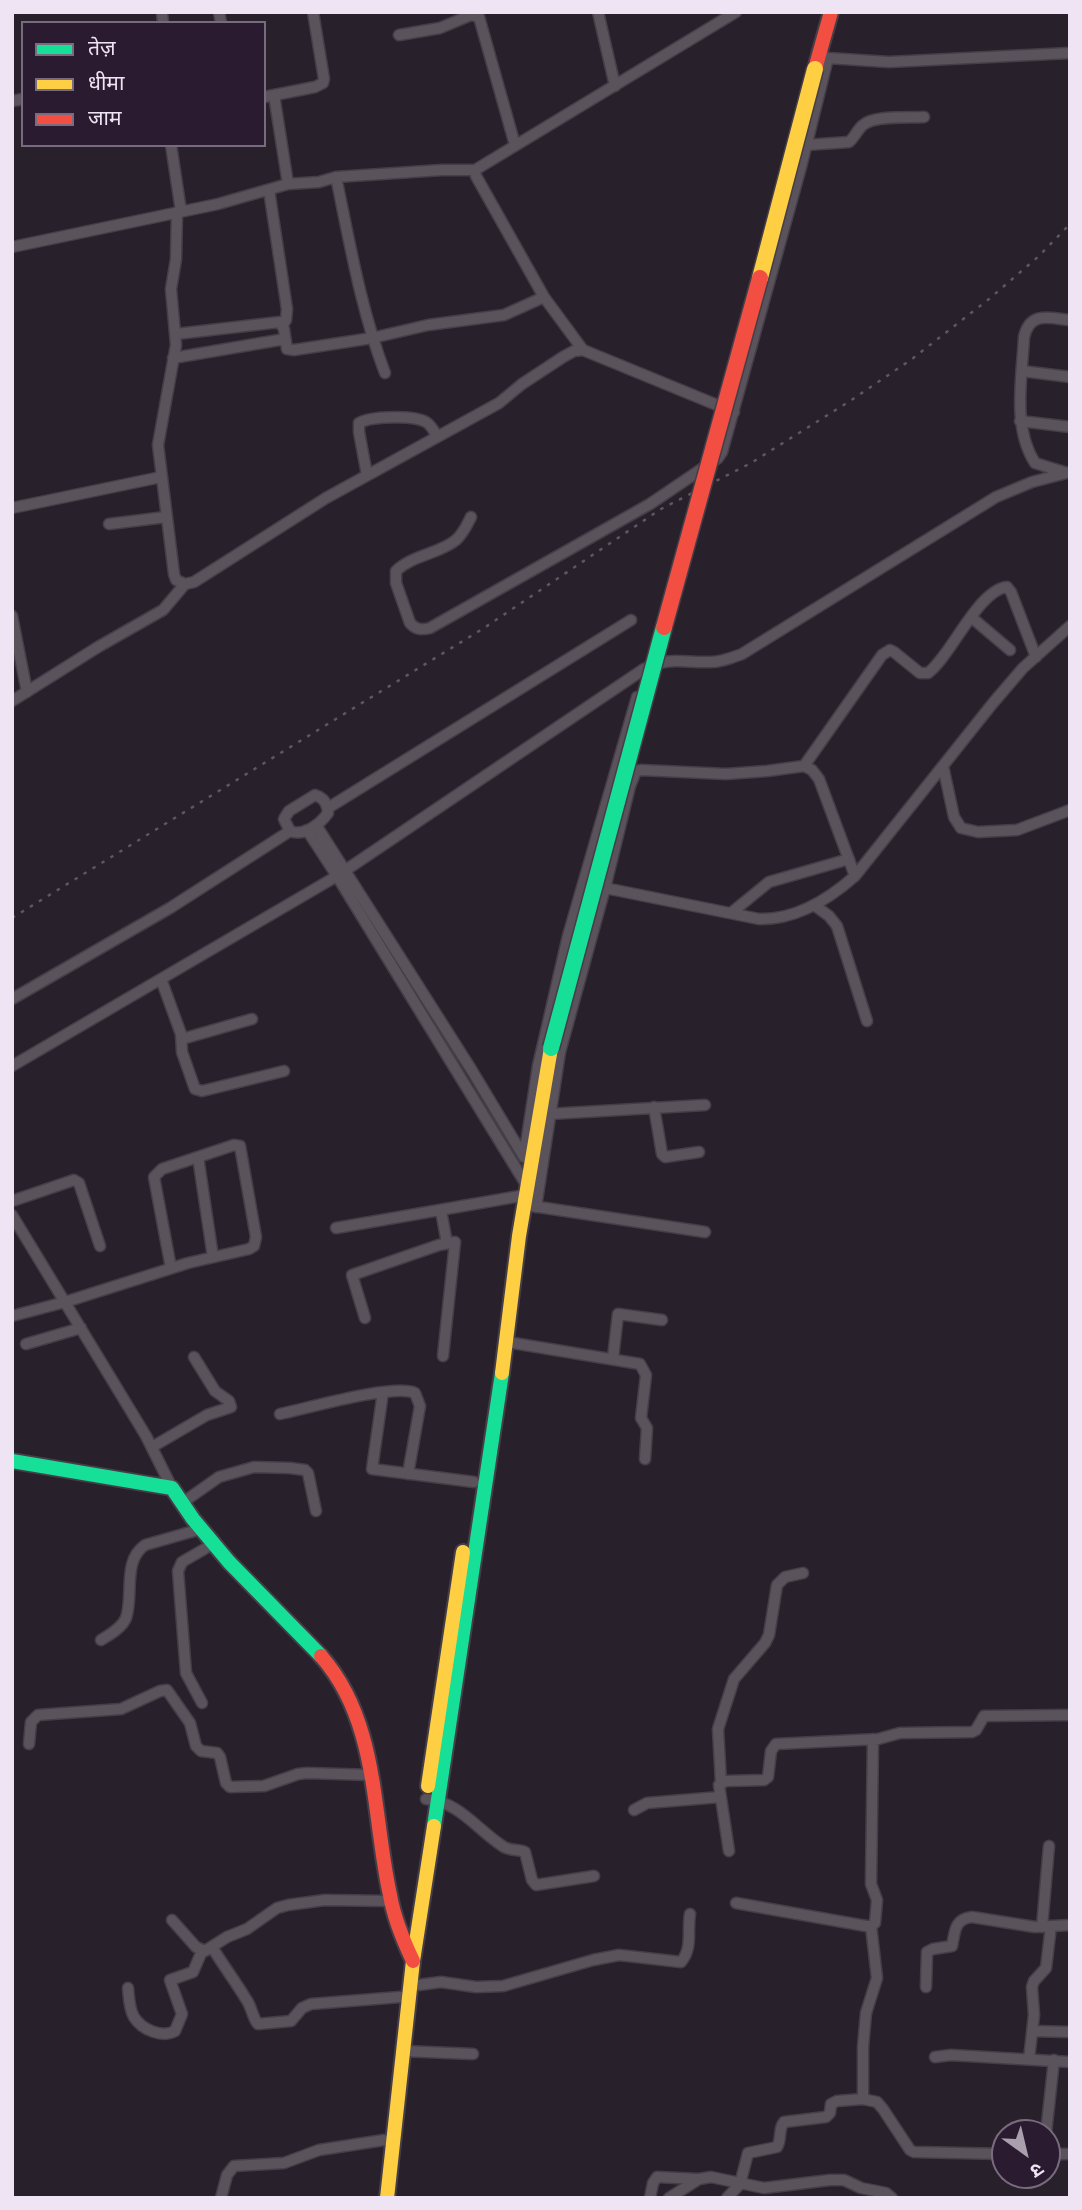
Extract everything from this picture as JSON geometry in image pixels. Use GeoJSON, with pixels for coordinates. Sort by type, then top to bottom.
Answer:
{"type":"FeatureCollection","features":[{"type":"Feature","properties":{"kind":"main road"},"geometry":{"type":"LineString","coordinates":[[377,2198],[432,1799],[507,1342],[519,1236],[528,1198],[527,1162],[551,1048],[592,886],[774,236],[821,60],[831,12]]}},
{"type":"Feature","properties":{"kind":"main road"},"geometry":{"type":"LineString","coordinates":[[432,1799],[474,1482],[508,1265],[519,1236]]}},
{"type":"Feature","properties":{"kind":"main road"},"geometry":{"type":"LineString","coordinates":[[12,1461],[172,1488],[213,1544],[336,1676],[358,1717],[372,1774],[390,1901],[409,1954]]}},
{"type":"Feature","properties":{"kind":"main road"},"geometry":{"type":"LineString","coordinates":[[387,2198],[404,2051],[405,1992]]}},
{"type":"Feature","properties":{"kind":"street"},"geometry":{"type":"LineString","coordinates":[[288,184],[269,96],[323,83],[313,12]]}},
{"type":"Feature","properties":{"kind":"street"},"geometry":{"type":"LineString","coordinates":[[598,12],[615,86]]}},
{"type":"Feature","properties":{"kind":"street"},"geometry":{"type":"LineString","coordinates":[[12,247],[218,204],[288,184],[318,182],[336,177],[475,170],[736,12]]}},
{"type":"Feature","properties":{"kind":"street"},"geometry":{"type":"LineString","coordinates":[[399,35],[440,29],[471,15],[479,17],[515,145]]}},
{"type":"Feature","properties":{"kind":"street"},"geometry":{"type":"LineString","coordinates":[[471,517],[453,543],[406,563],[396,571],[396,583],[410,624],[414,627],[430,628],[650,504],[715,462],[722,452],[734,412],[806,145],[821,60],[889,61],[1070,53]]}},
{"type":"Feature","properties":{"kind":"street"},"geometry":{"type":"LineString","coordinates":[[806,145],[849,142],[861,126],[875,120],[924,117]]}},
{"type":"Feature","properties":{"kind":"street"},"geometry":{"type":"LineString","coordinates":[[171,147],[179,212],[171,289],[176,334],[158,445],[176,580],[185,584],[194,582],[327,498],[499,403],[522,384],[575,351],[583,350],[734,412]]}},
{"type":"Feature","properties":{"kind":"street"},"geometry":{"type":"LineString","coordinates":[[475,170],[544,298],[583,350]]}},
{"type":"Feature","properties":{"kind":"street"},"geometry":{"type":"LineString","coordinates":[[336,177],[363,306],[385,373]]}},
{"type":"Feature","properties":{"kind":"street"},"geometry":{"type":"LineString","coordinates":[[268,190],[287,309],[286,320],[282,326]]}},
{"type":"Feature","properties":{"kind":"street"},"geometry":{"type":"LineString","coordinates":[[176,334],[277,322],[282,326],[287,349],[294,350],[372,338],[428,325],[504,315],[544,298]]}},
{"type":"Feature","properties":{"kind":"street"},"geometry":{"type":"LineString","coordinates":[[1069,472],[1035,463],[1024,441],[1020,421],[1026,327],[1041,317],[1070,320]]}},
{"type":"Feature","properties":{"kind":"street"},"geometry":{"type":"LineString","coordinates":[[173,358],[285,339]]}},
{"type":"Feature","properties":{"kind":"street"},"geometry":{"type":"LineString","coordinates":[[1022,371],[1070,377]]}},
{"type":"Feature","properties":{"kind":"street"},"geometry":{"type":"LineString","coordinates":[[367,475],[359,432],[359,424],[362,421],[417,419],[428,424],[437,436]]}},
{"type":"Feature","properties":{"kind":"street"},"geometry":{"type":"LineString","coordinates":[[1020,421],[1070,427]]}},
{"type":"Feature","properties":{"kind":"street"},"geometry":{"type":"LineString","coordinates":[[12,1066],[341,873],[644,669],[662,661],[710,662],[742,654],[996,497],[1032,482],[1069,472]]}},
{"type":"Feature","properties":{"kind":"street"},"geometry":{"type":"LineString","coordinates":[[12,508],[161,477]]}},
{"type":"Feature","properties":{"kind":"street"},"geometry":{"type":"LineString","coordinates":[[109,524],[166,517]]}},
{"type":"Feature","properties":{"kind":"street"},"geometry":{"type":"LineString","coordinates":[[12,701],[163,610],[185,584]]}},
{"type":"Feature","properties":{"kind":"street"},"geometry":{"type":"LineString","coordinates":[[804,766],[882,655],[890,650],[920,673],[928,673],[971,617],[996,590],[1007,587],[1011,592],[1036,657]]}},
{"type":"Feature","properties":{"kind":"street"},"geometry":{"type":"LineString","coordinates":[[12,616],[27,692]]}},
{"type":"Feature","properties":{"kind":"street"},"geometry":{"type":"LineString","coordinates":[[971,617],[1010,650]]}},
{"type":"Feature","properties":{"kind":"street"},"geometry":{"type":"LineString","coordinates":[[328,808],[631,620]]}},
{"type":"Feature","properties":{"kind":"street"},"geometry":{"type":"LineString","coordinates":[[605,888],[731,914],[770,919],[781,918],[814,905],[856,876],[993,703],[1036,657],[1070,626]]}},
{"type":"Feature","properties":{"kind":"street"},"geometry":{"type":"LineString","coordinates":[[527,1162],[538,1066],[568,936],[644,669]]}},
{"type":"Feature","properties":{"kind":"street"},"geometry":{"type":"LineString","coordinates":[[943,765],[954,817],[961,828],[978,832],[1017,830],[1070,810]]}},
{"type":"Feature","properties":{"kind":"street"},"geometry":{"type":"LineString","coordinates":[[528,1198],[549,1114],[559,1052],[636,772],[641,770],[726,774],[804,766],[813,770],[819,779],[856,876]]}},
{"type":"Feature","properties":{"kind":"street"},"geometry":{"type":"LineString","coordinates":[[315,795],[321,797],[328,808],[324,819],[312,828],[296,834],[290,831],[285,819],[289,811],[307,799],[315,795]]}},
{"type":"Feature","properties":{"kind":"street"},"geometry":{"type":"LineString","coordinates":[[312,828],[527,1162]]}},
{"type":"Feature","properties":{"kind":"street"},"geometry":{"type":"LineString","coordinates":[[12,999],[170,908],[290,831]]}},
{"type":"Feature","properties":{"kind":"street"},"geometry":{"type":"LineString","coordinates":[[731,914],[769,882],[849,859]]}},
{"type":"Feature","properties":{"kind":"street"},"geometry":{"type":"LineString","coordinates":[[341,873],[528,1198]]}},
{"type":"Feature","properties":{"kind":"street"},"geometry":{"type":"LineString","coordinates":[[814,905],[830,916],[837,926],[867,1021]]}},
{"type":"Feature","properties":{"kind":"street"},"geometry":{"type":"LineString","coordinates":[[161,979],[182,1039],[184,1060],[197,1091],[284,1071]]}},
{"type":"Feature","properties":{"kind":"street"},"geometry":{"type":"LineString","coordinates":[[182,1039],[252,1019]]}},
{"type":"Feature","properties":{"kind":"street"},"geometry":{"type":"LineString","coordinates":[[549,1114],[705,1105]]}},
{"type":"Feature","properties":{"kind":"street"},"geometry":{"type":"LineString","coordinates":[[654,1107],[662,1154],[665,1157],[699,1152]]}},
{"type":"Feature","properties":{"kind":"street"},"geometry":{"type":"LineString","coordinates":[[12,1316],[171,1268],[249,1250],[256,1237],[240,1146],[234,1145],[159,1171],[154,1177],[171,1268]]}},
{"type":"Feature","properties":{"kind":"street"},"geometry":{"type":"LineString","coordinates":[[198,1157],[213,1257]]}},
{"type":"Feature","properties":{"kind":"street"},"geometry":{"type":"LineString","coordinates":[[12,1201],[74,1180],[79,1183],[100,1246]]}},
{"type":"Feature","properties":{"kind":"street"},"geometry":{"type":"LineString","coordinates":[[336,1228],[528,1198],[705,1232]]}},
{"type":"Feature","properties":{"kind":"street"},"geometry":{"type":"LineString","coordinates":[[441,1211],[447,1244]]}},
{"type":"Feature","properties":{"kind":"street"},"geometry":{"type":"LineString","coordinates":[[12,1214],[152,1447],[172,1488]]}},
{"type":"Feature","properties":{"kind":"street"},"geometry":{"type":"LineString","coordinates":[[365,1318],[352,1275],[455,1242],[443,1356]]}},
{"type":"Feature","properties":{"kind":"street"},"geometry":{"type":"LineString","coordinates":[[613,1358],[618,1314],[662,1320]]}},
{"type":"Feature","properties":{"kind":"street"},"geometry":{"type":"LineString","coordinates":[[26,1344],[81,1328]]}},
{"type":"Feature","properties":{"kind":"street"},"geometry":{"type":"LineString","coordinates":[[507,1342],[640,1364],[646,1371],[640,1418],[647,1428],[645,1459]]}},
{"type":"Feature","properties":{"kind":"street"},"geometry":{"type":"LineString","coordinates":[[152,1447],[207,1415],[231,1407],[229,1401],[215,1391],[194,1357]]}},
{"type":"Feature","properties":{"kind":"street"},"geometry":{"type":"LineString","coordinates":[[280,1415],[383,1392],[409,1390],[415,1393],[419,1402],[408,1474]]}},
{"type":"Feature","properties":{"kind":"street"},"geometry":{"type":"LineString","coordinates":[[383,1392],[372,1469],[474,1482]]}},
{"type":"Feature","properties":{"kind":"street"},"geometry":{"type":"LineString","coordinates":[[182,1503],[222,1476],[257,1466],[283,1467],[305,1470],[308,1473],[316,1511]]}},
{"type":"Feature","properties":{"kind":"street"},"geometry":{"type":"LineString","coordinates":[[101,1640],[120,1627],[126,1619],[132,1562],[138,1551],[145,1545],[201,1530]]}},
{"type":"Feature","properties":{"kind":"street"},"geometry":{"type":"LineString","coordinates":[[202,1703],[187,1673],[178,1572],[182,1562],[213,1544]]}},
{"type":"Feature","properties":{"kind":"street"},"geometry":{"type":"LineString","coordinates":[[729,1851],[719,1789],[718,1729],[734,1679],[765,1643],[780,1580],[803,1573]]}},
{"type":"Feature","properties":{"kind":"street"},"geometry":{"type":"LineString","coordinates":[[29,1744],[31,1722],[38,1715],[121,1709],[167,1690],[190,1723],[196,1746],[201,1751],[217,1753],[220,1757],[225,1780],[230,1787],[264,1786],[307,1773],[372,1774]]}},
{"type":"Feature","properties":{"kind":"street"},"geometry":{"type":"LineString","coordinates":[[721,1783],[764,1780],[768,1777],[771,1751],[776,1744],[873,1739],[900,1733],[972,1732],[984,1716],[1070,1715]]}},
{"type":"Feature","properties":{"kind":"street"},"geometry":{"type":"LineString","coordinates":[[871,1926],[875,1923],[877,1900],[871,1884],[873,1739]]}},
{"type":"Feature","properties":{"kind":"street"},"geometry":{"type":"LineString","coordinates":[[634,1810],[648,1803],[720,1797]]}},
{"type":"Feature","properties":{"kind":"street"},"geometry":{"type":"LineString","coordinates":[[432,1799],[458,1809],[507,1849],[526,1852],[532,1880],[536,1885],[594,1876]]}},
{"type":"Feature","properties":{"kind":"street"},"geometry":{"type":"LineString","coordinates":[[1029,2059],[1034,2015],[1032,1983],[1046,1968],[1049,1846]]}},
{"type":"Feature","properties":{"kind":"street"},"geometry":{"type":"LineString","coordinates":[[128,1988],[135,2018],[160,2035],[169,2034],[175,2031],[181,2020],[182,2010],[176,2002],[170,1980],[193,1972],[202,1951],[247,1929],[277,1908],[288,1905],[325,1900],[390,1901]]}},
{"type":"Feature","properties":{"kind":"street"},"geometry":{"type":"LineString","coordinates":[[736,1903],[871,1926]]}},
{"type":"Feature","properties":{"kind":"street"},"geometry":{"type":"LineString","coordinates":[[212,1947],[247,2000],[258,2024],[291,2021],[302,2008],[311,2004],[405,1992],[441,1982],[476,1987],[503,1986],[619,1955],[681,1962],[691,1940],[688,1930],[690,1914]]}},
{"type":"Feature","properties":{"kind":"street"},"geometry":{"type":"LineString","coordinates":[[926,1987],[927,1952],[950,1947],[956,1925],[963,1919],[972,1917],[1046,1926],[1070,1925]]}},
{"type":"Feature","properties":{"kind":"street"},"geometry":{"type":"LineString","coordinates":[[172,1920],[202,1951]]}},
{"type":"Feature","properties":{"kind":"street"},"geometry":{"type":"LineString","coordinates":[[863,2099],[866,2013],[877,1978],[871,1926]]}},
{"type":"Feature","properties":{"kind":"street"},"geometry":{"type":"LineString","coordinates":[[1032,2031],[1070,2032]]}},
{"type":"Feature","properties":{"kind":"street"},"geometry":{"type":"LineString","coordinates":[[404,2051],[473,2054]]}},
{"type":"Feature","properties":{"kind":"street"},"geometry":{"type":"LineString","coordinates":[[935,2057],[944,2055],[1070,2062]]}},
{"type":"Feature","properties":{"kind":"street"},"geometry":{"type":"LineString","coordinates":[[1048,2119],[1054,2060]]}},
{"type":"Feature","properties":{"kind":"street"},"geometry":{"type":"LineString","coordinates":[[727,2198],[740,2185],[748,2153],[777,2147],[784,2122],[826,2117],[833,2102],[863,2099],[880,2104],[911,2151],[991,2154]]}},
{"type":"Feature","properties":{"kind":"street"},"geometry":{"type":"LineString","coordinates":[[220,2198],[227,2175],[234,2166],[284,2163],[319,2150],[384,2140]]}},
{"type":"Feature","properties":{"kind":"street"},"geometry":{"type":"LineString","coordinates":[[650,2198],[657,2177],[716,2177],[740,2185],[764,2188],[844,2180],[861,2188],[886,2193],[892,2198]]}},
{"type":"Feature","properties":{"kind":"street"},"geometry":{"type":"LineString","coordinates":[[669,2198],[699,2179]]}},
{"type":"Feature","properties":{"kind":"railway"},"geometry":{"type":"LineString","coordinates":[[12,918],[484,628],[661,509],[751,463],[850,401],[912,359],[989,299],[1039,256],[1070,224]]}},
{"type":"Feature","properties":{"kind":"traffic: fast"},"geometry":{"type":"LineString","coordinates":[[551,1048],[664,627]]}},
{"type":"Feature","properties":{"kind":"traffic: fast"},"geometry":{"type":"LineString","coordinates":[[434,1826],[502,1373]]}},
{"type":"Feature","properties":{"kind":"traffic: fast"},"geometry":{"type":"LineString","coordinates":[[12,1461],[172,1488],[193,1519],[229,1562],[321,1656]]}},
{"type":"Feature","properties":{"kind":"traffic: slow"},"geometry":{"type":"LineString","coordinates":[[760,278],[815,69]]}},
{"type":"Feature","properties":{"kind":"traffic: slow"},"geometry":{"type":"LineString","coordinates":[[502,1373],[519,1236],[551,1048]]}},
{"type":"Feature","properties":{"kind":"traffic: slow"},"geometry":{"type":"LineString","coordinates":[[428,1786],[463,1552]]}},
{"type":"Feature","properties":{"kind":"traffic: slow"},"geometry":{"type":"LineString","coordinates":[[387,2198],[413,1961],[434,1826]]}},
{"type":"Feature","properties":{"kind":"traffic: jam"},"geometry":{"type":"LineString","coordinates":[[815,69],[831,12]]}},
{"type":"Feature","properties":{"kind":"traffic: jam"},"geometry":{"type":"LineString","coordinates":[[664,627],[760,278]]}},
{"type":"Feature","properties":{"kind":"traffic: jam"},"geometry":{"type":"LineString","coordinates":[[321,1656],[340,1682],[364,1739],[392,1904],[413,1961]]}}]}
